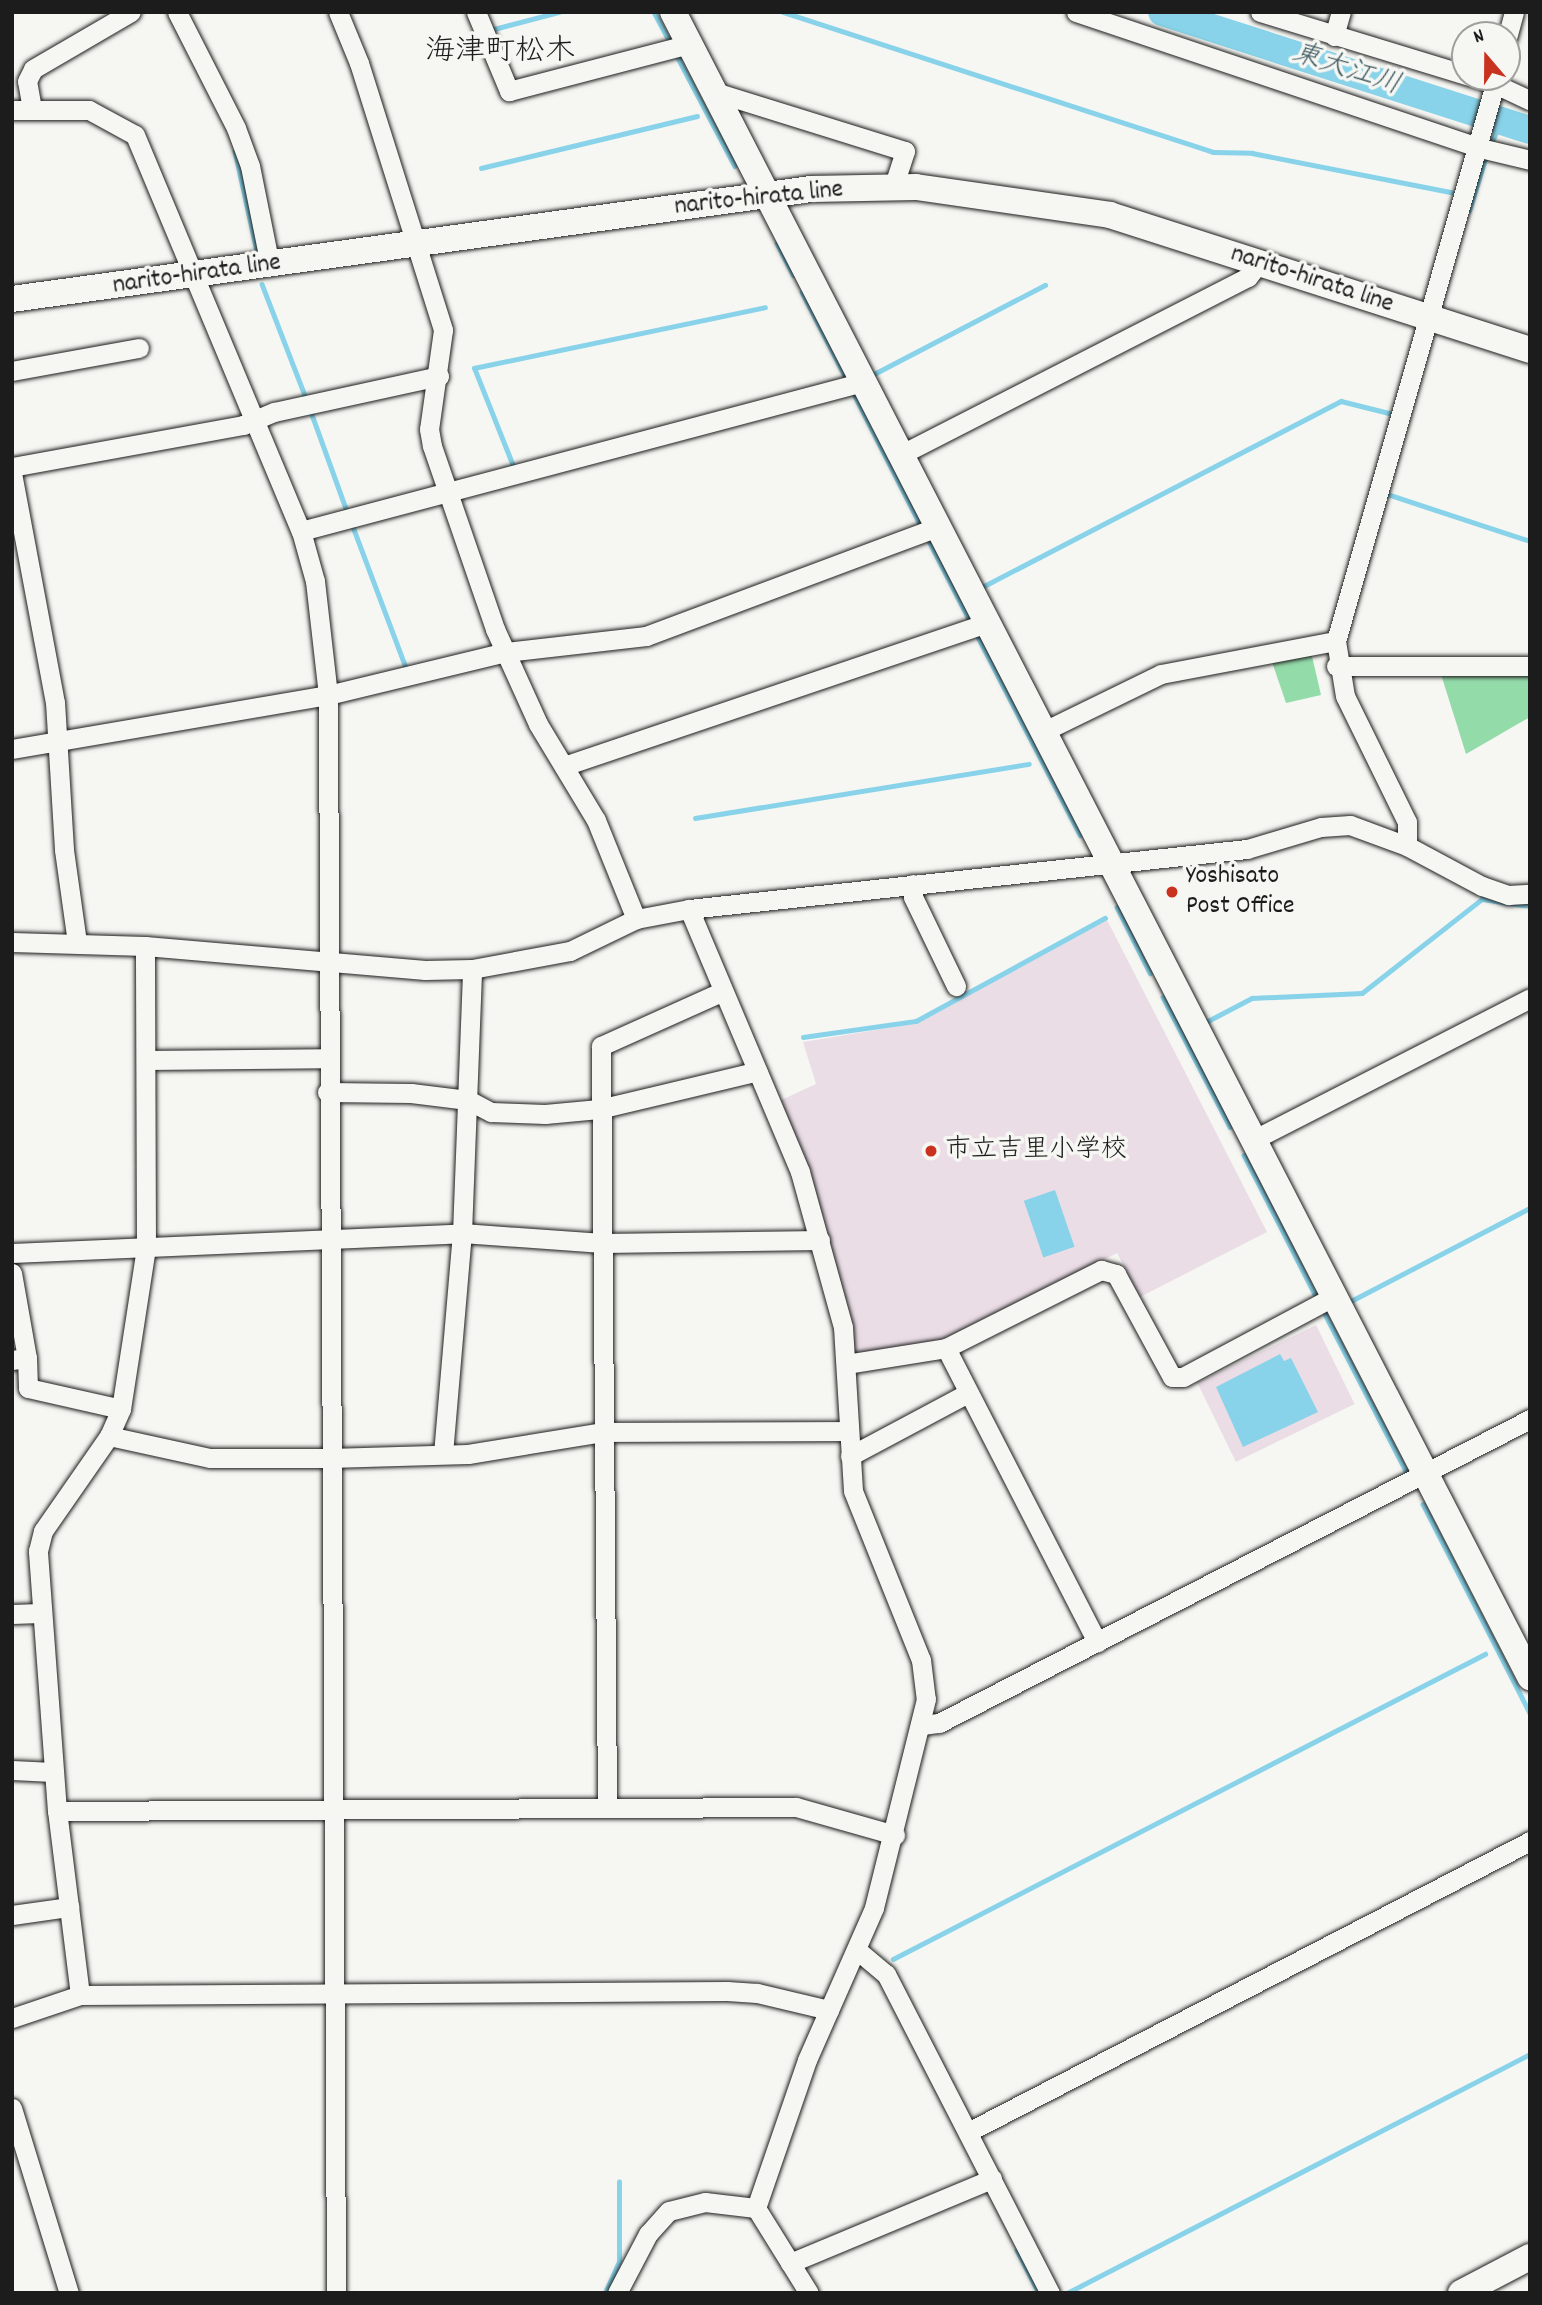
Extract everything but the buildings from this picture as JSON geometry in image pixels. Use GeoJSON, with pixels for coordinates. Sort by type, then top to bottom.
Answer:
{"type":"FeatureCollection","features":[{"type":"Feature","properties":{"kind":"street"},"geometry":{"type":"LineString","coordinates":[[32,109],[27,80],[33,69],[131,12]]}},
{"type":"Feature","properties":{"kind":"street"},"geometry":{"type":"LineString","coordinates":[[177,12],[236,128],[250,166],[270,265]]}},
{"type":"Feature","properties":{"kind":"street"},"geometry":{"type":"LineString","coordinates":[[338,12],[418,244],[443,330],[439,376],[429,429],[447,490],[506,652],[564,766],[596,820],[635,919]]}},
{"type":"Feature","properties":{"kind":"street"},"geometry":{"type":"LineString","coordinates":[[476,12],[509,91],[690,44]]}},
{"type":"Feature","properties":{"kind":"street"},"geometry":{"type":"LineString","coordinates":[[673,12],[1530,1677]]}},
{"type":"Feature","properties":{"kind":"street"},"geometry":{"type":"LineString","coordinates":[[1076,12],[1530,160]]}},
{"type":"Feature","properties":{"kind":"street"},"geometry":{"type":"LineString","coordinates":[[1260,12],[1451,72]]}},
{"type":"Feature","properties":{"kind":"street"},"geometry":{"type":"LineString","coordinates":[[1334,36],[1341,12]]}},
{"type":"Feature","properties":{"kind":"street"},"geometry":{"type":"LineString","coordinates":[[1407,846],[1407,822],[1345,696],[1336,666],[1336,641],[1424,316],[1492,91]]}},
{"type":"Feature","properties":{"kind":"street"},"geometry":{"type":"LineString","coordinates":[[1508,91],[1530,100]]}},
{"type":"Feature","properties":{"kind":"street"},"geometry":{"type":"LineString","coordinates":[[715,92],[905,150],[893,188]]}},
{"type":"Feature","properties":{"kind":"street"},"geometry":{"type":"LineString","coordinates":[[12,110],[89,110],[117,121],[135,135],[198,275],[301,531],[315,581],[328,695],[327,1240],[336,2293]]}},
{"type":"Feature","properties":{"kind":"street","name":"narito-hirata line"},"geometry":{"type":"LineString","coordinates":[[12,299],[768,195],[893,188],[979,193],[1110,215],[1530,350]]}},
{"type":"Feature","properties":{"kind":"street"},"geometry":{"type":"LineString","coordinates":[[900,455],[1248,277],[1259,263]]}},
{"type":"Feature","properties":{"kind":"street"},"geometry":{"type":"LineString","coordinates":[[12,371],[139,348]]}},
{"type":"Feature","properties":{"kind":"street"},"geometry":{"type":"LineString","coordinates":[[12,467],[255,420],[439,376]]}},
{"type":"Feature","properties":{"kind":"street"},"geometry":{"type":"LineString","coordinates":[[301,531],[447,490],[863,382]]}},
{"type":"Feature","properties":{"kind":"street"},"geometry":{"type":"LineString","coordinates":[[12,473],[57,740],[77,942]]}},
{"type":"Feature","properties":{"kind":"street"},"geometry":{"type":"LineString","coordinates":[[12,749],[328,695],[506,652],[646,636],[937,527]]}},
{"type":"Feature","properties":{"kind":"street"},"geometry":{"type":"LineString","coordinates":[[564,766],[986,623]]}},
{"type":"Feature","properties":{"kind":"street"},"geometry":{"type":"LineString","coordinates":[[1042,732],[1161,674],[1336,641]]}},
{"type":"Feature","properties":{"kind":"street"},"geometry":{"type":"LineString","coordinates":[[1336,666],[1530,666]]}},
{"type":"Feature","properties":{"kind":"street"},"geometry":{"type":"LineString","coordinates":[[12,942],[77,942],[472,969],[570,951],[635,919],[689,909],[1247,849],[1321,827],[1350,825],[1407,846],[1482,886],[1508,895],[1530,894]]}},
{"type":"Feature","properties":{"kind":"street"},"geometry":{"type":"LineString","coordinates":[[913,884],[913,897],[956,986]]}},
{"type":"Feature","properties":{"kind":"street"},"geometry":{"type":"LineString","coordinates":[[689,909],[800,1171],[820,1240],[846,1364],[853,1491],[866,1534],[921,1660],[926,1699],[895,1835],[857,1950],[829,2011],[756,2208]]}},
{"type":"Feature","properties":{"kind":"street"},"geometry":{"type":"LineString","coordinates":[[80,1995],[53,1772],[40,1613],[38,1551],[43,1531],[109,1436],[121,1409],[146,1248],[145,946]]}},
{"type":"Feature","properties":{"kind":"street"},"geometry":{"type":"LineString","coordinates":[[443,1454],[462,1234],[472,969]]}},
{"type":"Feature","properties":{"kind":"street"},"geometry":{"type":"LineString","coordinates":[[607,1807],[601,1046],[722,992]]}},
{"type":"Feature","properties":{"kind":"street"},"geometry":{"type":"LineString","coordinates":[[1253,1140],[1530,998]]}},
{"type":"Feature","properties":{"kind":"street"},"geometry":{"type":"LineString","coordinates":[[147,1060],[327,1058]]}},
{"type":"Feature","properties":{"kind":"street"},"geometry":{"type":"LineString","coordinates":[[327,1091],[468,1100],[491,1112],[600,1110],[758,1071]]}},
{"type":"Feature","properties":{"kind":"street"},"geometry":{"type":"LineString","coordinates":[[12,1253],[462,1234],[603,1243],[820,1240]]}},
{"type":"Feature","properties":{"kind":"street"},"geometry":{"type":"LineString","coordinates":[[846,1364],[946,1348],[1101,1269],[1116,1274],[1164,1369],[1172,1377],[1183,1377],[1333,1297]]}},
{"type":"Feature","properties":{"kind":"street"},"geometry":{"type":"LineString","coordinates":[[12,1273],[19,1359],[28,1388],[121,1409]]}},
{"type":"Feature","properties":{"kind":"street"},"geometry":{"type":"LineString","coordinates":[[946,1348],[1097,1642]]}},
{"type":"Feature","properties":{"kind":"street"},"geometry":{"type":"LineString","coordinates":[[850,1456],[968,1393]]}},
{"type":"Feature","properties":{"kind":"street"},"geometry":{"type":"LineString","coordinates":[[922,1725],[939,1723],[1530,1419]]}},
{"type":"Feature","properties":{"kind":"street"},"geometry":{"type":"LineString","coordinates":[[109,1436],[210,1458],[329,1458],[443,1454],[602,1432],[849,1431]]}},
{"type":"Feature","properties":{"kind":"street"},"geometry":{"type":"LineString","coordinates":[[12,1614],[40,1613]]}},
{"type":"Feature","properties":{"kind":"street"},"geometry":{"type":"LineString","coordinates":[[12,1770],[53,1772]]}},
{"type":"Feature","properties":{"kind":"street"},"geometry":{"type":"LineString","coordinates":[[57,1811],[796,1807],[895,1835]]}},
{"type":"Feature","properties":{"kind":"street"},"geometry":{"type":"LineString","coordinates":[[968,2132],[1530,1841]]}},
{"type":"Feature","properties":{"kind":"street"},"geometry":{"type":"LineString","coordinates":[[12,1914],[69,1907]]}},
{"type":"Feature","properties":{"kind":"street"},"geometry":{"type":"LineString","coordinates":[[857,1950],[886,1974],[1050,2293]]}},
{"type":"Feature","properties":{"kind":"street"},"geometry":{"type":"LineString","coordinates":[[12,2018],[80,1995],[727,1992],[757,1993],[829,2011]]}},
{"type":"Feature","properties":{"kind":"street"},"geometry":{"type":"LineString","coordinates":[[12,2108],[69,2293]]}},
{"type":"Feature","properties":{"kind":"street"},"geometry":{"type":"LineString","coordinates":[[790,2263],[992,2179]]}},
{"type":"Feature","properties":{"kind":"street"},"geometry":{"type":"LineString","coordinates":[[617,2293],[648,2234],[669,2211],[705,2202],[756,2208]]}},
{"type":"Feature","properties":{"kind":"street"},"geometry":{"type":"LineString","coordinates":[[756,2208],[809,2293]]}},
{"type":"Feature","properties":{"kind":"street"},"geometry":{"type":"LineString","coordinates":[[1461,2293],[1530,2257]]}},
{"type":"Feature","properties":{"kind":"shaded area","name":"市立吉里小学校"},"geometry":{"type":"Polygon","coordinates":[[[1107,920],[1267,1232],[1140,1297],[1117,1253],[934,1346],[853,1353],[777,1102],[816,1084],[803,1042],[918,1023],[1107,920]]]}},
{"type":"Feature","properties":{"kind":"shaded area"},"geometry":{"type":"Polygon","coordinates":[[[1316,1325],[1355,1404],[1236,1462],[1197,1383],[1316,1325]]]}},
{"type":"Feature","properties":{"kind":"green space"},"geometry":{"type":"Polygon","coordinates":[[[1311,652],[1321,695],[1286,703],[1271,659],[1311,652]]]}},
{"type":"Feature","properties":{"kind":"green space"},"geometry":{"type":"Polygon","coordinates":[[[1440,671],[1530,671],[1530,717],[1466,754],[1440,671]]]}},
{"type":"Feature","properties":{"kind":"water"},"geometry":{"type":"Polygon","coordinates":[[[1055,1190],[1075,1247],[1043,1257],[1024,1201],[1055,1190]]]}},
{"type":"Feature","properties":{"kind":"water"},"geometry":{"type":"Polygon","coordinates":[[[1280,1354],[1284,1361],[1291,1358],[1318,1412],[1243,1447],[1216,1387],[1280,1354]]]}},
{"type":"Feature","properties":{"kind":"waterway"},"geometry":{"type":"LineString","coordinates":[[494,29],[559,12]]}},
{"type":"Feature","properties":{"kind":"waterway"},"geometry":{"type":"LineString","coordinates":[[654,12],[670,42]]}},
{"type":"Feature","properties":{"kind":"waterway"},"geometry":{"type":"LineString","coordinates":[[783,12],[1213,152],[1252,153],[1451,192]]}},
{"type":"Feature","properties":{"kind":"waterway","name":"東大江川"},"geometry":{"type":"LineString","coordinates":[[1162,12],[1530,130]]}},
{"type":"Feature","properties":{"kind":"waterway"},"geometry":{"type":"LineString","coordinates":[[678,58],[735,166]]}},
{"type":"Feature","properties":{"kind":"waterway"},"geometry":{"type":"LineString","coordinates":[[481,168],[697,116]]}},
{"type":"Feature","properties":{"kind":"waterway"},"geometry":{"type":"LineString","coordinates":[[1491,144],[1501,120]]}},
{"type":"Feature","properties":{"kind":"waterway"},"geometry":{"type":"LineString","coordinates":[[235,151],[257,251]]}},
{"type":"Feature","properties":{"kind":"waterway"},"geometry":{"type":"LineString","coordinates":[[1469,211],[1485,159]]}},
{"type":"Feature","properties":{"kind":"waterway"},"geometry":{"type":"LineString","coordinates":[[777,243],[793,275]]}},
{"type":"Feature","properties":{"kind":"waterway"},"geometry":{"type":"LineString","coordinates":[[262,284],[306,398]]}},
{"type":"Feature","properties":{"kind":"waterway"},"geometry":{"type":"LineString","coordinates":[[872,375],[1045,285]]}},
{"type":"Feature","properties":{"kind":"waterway"},"geometry":{"type":"LineString","coordinates":[[802,292],[847,380]]}},
{"type":"Feature","properties":{"kind":"waterway"},"geometry":{"type":"LineString","coordinates":[[513,466],[474,368],[765,307]]}},
{"type":"Feature","properties":{"kind":"waterway"},"geometry":{"type":"LineString","coordinates":[[854,394],[922,528]]}},
{"type":"Feature","properties":{"kind":"waterway"},"geometry":{"type":"LineString","coordinates":[[984,586],[1341,401],[1389,413]]}},
{"type":"Feature","properties":{"kind":"waterway"},"geometry":{"type":"LineString","coordinates":[[310,409],[347,511]]}},
{"type":"Feature","properties":{"kind":"waterway"},"geometry":{"type":"LineString","coordinates":[[1384,493],[1530,541]]}},
{"type":"Feature","properties":{"kind":"waterway"},"geometry":{"type":"LineString","coordinates":[[352,524],[406,668]]}},
{"type":"Feature","properties":{"kind":"waterway"},"geometry":{"type":"LineString","coordinates":[[929,541],[970,621]]}},
{"type":"Feature","properties":{"kind":"waterway"},"geometry":{"type":"LineString","coordinates":[[978,637],[1080,835]]}},
{"type":"Feature","properties":{"kind":"waterway"},"geometry":{"type":"LineString","coordinates":[[695,818],[1029,764]]}},
{"type":"Feature","properties":{"kind":"waterway"},"geometry":{"type":"LineString","coordinates":[[1204,1023],[1252,998],[1362,993],[1482,899],[1530,906]]}},
{"type":"Feature","properties":{"kind":"waterway"},"geometry":{"type":"LineString","coordinates":[[1117,907],[1150,973]]}},
{"type":"Feature","properties":{"kind":"waterway"},"geometry":{"type":"LineString","coordinates":[[803,1037],[916,1021],[1105,918]]}},
{"type":"Feature","properties":{"kind":"waterway"},"geometry":{"type":"LineString","coordinates":[[1163,997],[1230,1127]]}},
{"type":"Feature","properties":{"kind":"waterway"},"geometry":{"type":"LineString","coordinates":[[1244,1155],[1317,1298]]}},
{"type":"Feature","properties":{"kind":"waterway"},"geometry":{"type":"LineString","coordinates":[[1351,1301],[1530,1208]]}},
{"type":"Feature","properties":{"kind":"waterway"},"geometry":{"type":"LineString","coordinates":[[1325,1314],[1408,1475]]}},
{"type":"Feature","properties":{"kind":"waterway"},"geometry":{"type":"LineString","coordinates":[[1423,1504],[1530,1713]]}},
{"type":"Feature","properties":{"kind":"waterway"},"geometry":{"type":"LineString","coordinates":[[893,1959],[1485,1654]]}},
{"type":"Feature","properties":{"kind":"waterway"},"geometry":{"type":"LineString","coordinates":[[1067,2293],[1530,2054]]}},
{"type":"Feature","properties":{"kind":"waterway"},"geometry":{"type":"LineString","coordinates":[[605,2293],[619,2261],[619,2182]]}},
{"type":"Feature","properties":{"kind":"waterway"},"geometry":{"type":"LineString","coordinates":[[1017,2250],[1039,2293]]}},
{"type":"Feature","properties":{"kind":"place","name":"Yoshisato Post Office"},"geometry":{"type":"Point","coordinates":[1172,892]}},
{"type":"Feature","properties":{"kind":"place","name":"市立吉里小学校"},"geometry":{"type":"Point","coordinates":[931,1151]}},
{"type":"Feature","properties":{"kind":"district","name":"海津町松木"},"geometry":{"type":"Point","coordinates":[500,54]}}]}
